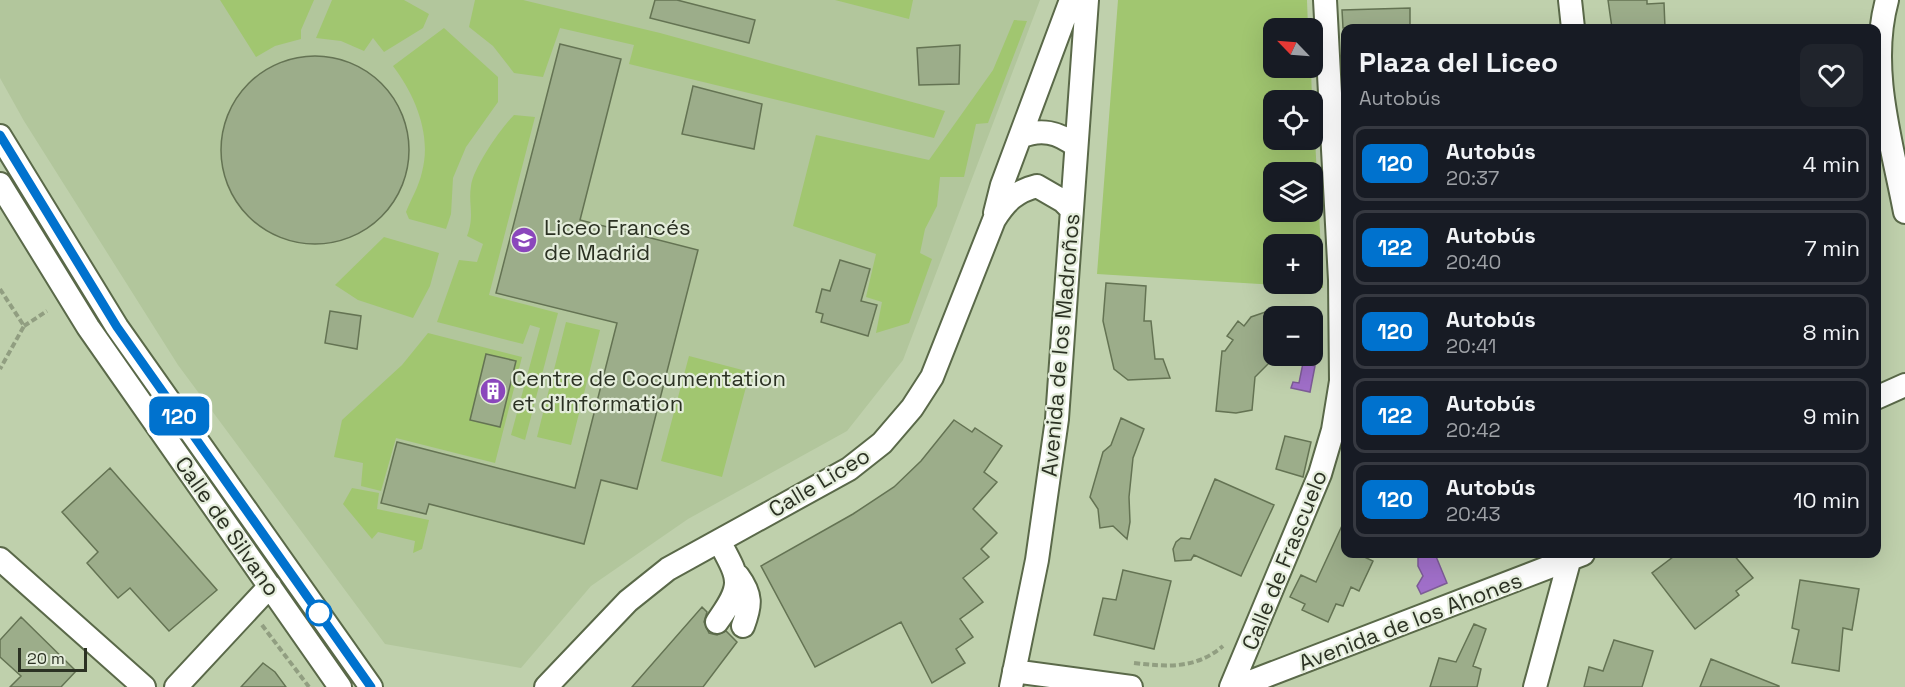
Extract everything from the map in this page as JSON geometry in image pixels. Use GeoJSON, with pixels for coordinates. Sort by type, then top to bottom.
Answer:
{"type":"FeatureCollection","features":[{"type":"Feature","properties":{"kind":"street","name":"Calle Liceo"},"geometry":{"type":"LineString","coordinates":[[546,687],[628,601],[668,569],[849,468],[882,443],[912,408],[932,377],[994,220],[1002,185],[1071,0]]}},
{"type":"Feature","properties":{"kind":"street","name":"Avenida de los Madroños"},"geometry":{"type":"LineString","coordinates":[[1012,679],[1037,560],[1058,419],[1088,0]]}},
{"type":"Feature","properties":{"kind":"street","name":"Calle de Frascuelo"},"geometry":{"type":"LineString","coordinates":[[1231,687],[1320,474],[1332,430],[1341,381],[1340,280],[1325,0]]}},
{"type":"Feature","properties":{"kind":"street"},"geometry":{"type":"LineString","coordinates":[[1570,0],[1573,24]]}},
{"type":"Feature","properties":{"kind":"street"},"geometry":{"type":"LineString","coordinates":[[1887,0],[1882,20],[1881,88],[1905,212]]}},
{"type":"Feature","properties":{"kind":"street"},"geometry":{"type":"LineString","coordinates":[[1020,137],[1044,132],[1059,134],[1076,146]]}},
{"type":"Feature","properties":{"kind":"street","name":"Calle de Silvano"},"geometry":{"type":"LineString","coordinates":[[0,136],[117,327],[370,687]]}},
{"type":"Feature","properties":{"kind":"street","name":"Calle de Silvano"},"geometry":{"type":"LineString","coordinates":[[0,184],[68,297],[340,687]]}},
{"type":"Feature","properties":{"kind":"street","name":"Calle Liceo"},"geometry":{"type":"LineString","coordinates":[[994,220],[1004,203],[1013,196],[1037,186],[1063,201],[1072,210]]}},
{"type":"Feature","properties":{"kind":"street"},"geometry":{"type":"LineString","coordinates":[[1881,396],[1905,385]]}},
{"type":"Feature","properties":{"kind":"street"},"geometry":{"type":"LineString","coordinates":[[719,541],[737,575],[748,590],[751,606],[743,626]]}},
{"type":"Feature","properties":{"kind":"street","name":"Avenida de los Ahones"},"geometry":{"type":"LineString","coordinates":[[1237,687],[1569,558]]}},
{"type":"Feature","properties":{"kind":"street"},"geometry":{"type":"LineString","coordinates":[[1535,687],[1573,558]]}},
{"type":"Feature","properties":{"kind":"street"},"geometry":{"type":"LineString","coordinates":[[0,560],[144,687]]}},
{"type":"Feature","properties":{"kind":"street"},"geometry":{"type":"LineString","coordinates":[[717,622],[735,597],[737,575]]}},
{"type":"Feature","properties":{"kind":"street"},"geometry":{"type":"LineString","coordinates":[[176,687],[270,586]]}},
{"type":"Feature","properties":{"kind":"street","name":"Calle Liceo"},"geometry":{"type":"LineString","coordinates":[[561,687],[584,645]]}},
{"type":"Feature","properties":{"kind":"street"},"geometry":{"type":"LineString","coordinates":[[1012,679],[1131,687]]}},
{"type":"Feature","properties":{"kind":"path"},"geometry":{"type":"LineString","coordinates":[[0,289],[24,326]]}},
{"type":"Feature","properties":{"kind":"path"},"geometry":{"type":"LineString","coordinates":[[0,369],[24,326],[47,312]]}},
{"type":"Feature","properties":{"kind":"path"},"geometry":{"type":"LineString","coordinates":[[249,607],[309,687]]}},
{"type":"Feature","properties":{"kind":"path"},"geometry":{"type":"LineString","coordinates":[[1128,662],[1164,667],[1190,665],[1211,656],[1231,639]]}},
{"type":"Feature","properties":{"kind":"shaded area","name":"Liceo Francés de Madrid"},"geometry":{"type":"Polygon","coordinates":[[[0,0],[1040,0],[903,360],[847,431],[688,519],[591,586],[521,668],[385,644],[178,365],[24,121],[0,78],[0,0]]]}},
{"type":"Feature","properties":{"kind":"shaded area"},"geometry":{"type":"Polygon","coordinates":[[[1302,366],[1315,366],[1310,392],[1291,388],[1293,382],[1299,383],[1302,366]]]}},
{"type":"Feature","properties":{"kind":"shaded area"},"geometry":{"type":"Polygon","coordinates":[[[1418,558],[1437,558],[1447,583],[1421,594],[1417,586],[1423,576],[1418,566],[1418,558]]]}},
{"type":"Feature","properties":{"kind":"green space"},"geometry":{"type":"Polygon","coordinates":[[[220,0],[314,0],[301,30],[301,39],[275,46],[256,57],[220,0]]]}},
{"type":"Feature","properties":{"kind":"green space"},"geometry":{"type":"Polygon","coordinates":[[[332,0],[404,0],[429,14],[423,28],[384,52],[373,38],[364,51],[341,41],[316,38],[332,0]]]}},
{"type":"Feature","properties":{"kind":"green space"},"geometry":{"type":"Polygon","coordinates":[[[475,0],[523,0],[660,33],[945,111],[934,138],[629,64],[634,45],[560,28],[543,77],[514,73],[493,46],[469,27],[475,0]]]}},
{"type":"Feature","properties":{"kind":"green space"},"geometry":{"type":"Polygon","coordinates":[[[835,0],[913,0],[909,19],[835,0]]]}},
{"type":"Feature","properties":{"kind":"green space"},"geometry":{"type":"Polygon","coordinates":[[[1118,0],[1307,0],[1308,18],[1263,18],[1263,78],[1311,78],[1312,90],[1263,90],[1263,150],[1316,150],[1316,162],[1263,162],[1263,222],[1319,222],[1320,234],[1263,234],[1263,284],[1097,274],[1118,0]]]}},
{"type":"Feature","properties":{"kind":"green space"},"geometry":{"type":"Polygon","coordinates":[[[1014,20],[1027,21],[988,123],[976,124],[964,177],[940,177],[937,206],[925,229],[920,253],[932,259],[909,323],[876,333],[882,302],[866,297],[876,254],[793,226],[816,135],[929,160],[993,70],[1014,20]]]}},
{"type":"Feature","properties":{"kind":"green space"},"geometry":{"type":"Polygon","coordinates":[[[444,28],[498,77],[498,102],[466,147],[453,178],[451,214],[446,229],[409,219],[406,212],[421,177],[425,144],[414,103],[393,66],[444,28]]]}},
{"type":"Feature","properties":{"kind":"green space"},"geometry":{"type":"Polygon","coordinates":[[[514,115],[535,117],[489,295],[558,313],[525,440],[511,435],[540,328],[530,325],[523,344],[437,322],[459,260],[477,262],[483,244],[467,236],[471,222],[470,193],[473,178],[488,149],[514,115]]]}},
{"type":"Feature","properties":{"kind":"green space"},"geometry":{"type":"Polygon","coordinates":[[[384,237],[439,253],[430,286],[413,318],[358,300],[335,285],[384,237]]]}},
{"type":"Feature","properties":{"kind":"green space"},"geometry":{"type":"Polygon","coordinates":[[[566,322],[600,330],[571,445],[537,437],[566,322]]]}},
{"type":"Feature","properties":{"kind":"green space"},"geometry":{"type":"Polygon","coordinates":[[[428,333],[522,357],[495,463],[396,438],[381,491],[361,486],[363,463],[334,457],[342,420],[402,365],[428,333]]]}},
{"type":"Feature","properties":{"kind":"green space"},"geometry":{"type":"Polygon","coordinates":[[[689,356],[750,372],[722,477],[661,461],[689,356]]]}},
{"type":"Feature","properties":{"kind":"green space"},"geometry":{"type":"Polygon","coordinates":[[[352,488],[379,493],[377,509],[429,520],[422,549],[413,553],[415,541],[378,532],[372,539],[343,504],[352,488]]]}},
{"type":"Feature","properties":{"kind":"building"},"geometry":{"type":"Polygon","coordinates":[[[655,0],[677,0],[755,20],[749,43],[650,18],[655,0]]]}},
{"type":"Feature","properties":{"kind":"building"},"geometry":{"type":"Polygon","coordinates":[[[1608,0],[1647,0],[1647,4],[1664,3],[1665,24],[1611,24],[1608,0]]]}},
{"type":"Feature","properties":{"kind":"building"},"geometry":{"type":"Polygon","coordinates":[[[1410,8],[1410,24],[1343,24],[1342,10],[1410,8]]]}},
{"type":"Feature","properties":{"kind":"building"},"geometry":{"type":"Polygon","coordinates":[[[560,44],[621,59],[580,220],[698,250],[637,489],[601,480],[584,544],[429,504],[426,514],[381,503],[397,442],[575,488],[617,323],[496,293],[560,44]]]}},
{"type":"Feature","properties":{"kind":"building"},"geometry":{"type":"Polygon","coordinates":[[[960,45],[959,84],[919,85],[917,48],[960,45]]]}},
{"type":"Feature","properties":{"kind":"building"},"geometry":{"type":"Polygon","coordinates":[[[306,56],[324,56],[351,63],[382,83],[402,114],[409,150],[402,186],[382,217],[351,237],[324,244],[306,244],[271,233],[255,223],[242,210],[225,177],[221,159],[221,141],[232,106],[242,90],[255,77],[288,60],[306,56]]]}},
{"type":"Feature","properties":{"kind":"building"},"geometry":{"type":"Polygon","coordinates":[[[693,86],[762,104],[754,149],[682,134],[693,86]]]}},
{"type":"Feature","properties":{"kind":"building"},"geometry":{"type":"Polygon","coordinates":[[[840,260],[870,269],[861,301],[877,305],[868,336],[821,322],[823,314],[816,312],[822,289],[830,291],[840,260]]]}},
{"type":"Feature","properties":{"kind":"building"},"geometry":{"type":"Polygon","coordinates":[[[1106,283],[1146,286],[1144,321],[1151,321],[1155,359],[1163,359],[1170,378],[1128,380],[1114,369],[1103,321],[1106,283]]]}},
{"type":"Feature","properties":{"kind":"building"},"geometry":{"type":"Polygon","coordinates":[[[330,311],[361,316],[357,349],[325,343],[330,311]]]}},
{"type":"Feature","properties":{"kind":"building"},"geometry":{"type":"Polygon","coordinates":[[[1263,313],[1263,366],[1266,366],[1255,377],[1252,410],[1236,413],[1216,411],[1222,351],[1225,351],[1233,340],[1227,336],[1238,321],[1244,326],[1251,317],[1263,313]]]}},
{"type":"Feature","properties":{"kind":"building","name":"Centre de Cocumentation et d'Information"},"geometry":{"type":"Polygon","coordinates":[[[486,354],[516,361],[500,427],[470,420],[486,354]]]}},
{"type":"Feature","properties":{"kind":"building"},"geometry":{"type":"Polygon","coordinates":[[[1121,418],[1144,429],[1133,458],[1127,539],[1113,526],[1100,528],[1098,509],[1090,497],[1103,452],[1111,445],[1121,418]]]}},
{"type":"Feature","properties":{"kind":"building"},"geometry":{"type":"Polygon","coordinates":[[[954,420],[972,432],[975,428],[1002,446],[984,472],[997,482],[973,509],[997,533],[981,549],[989,557],[963,578],[983,602],[960,619],[973,637],[956,649],[965,663],[932,683],[901,622],[815,667],[761,566],[853,514],[894,487],[921,461],[954,420]]]}},
{"type":"Feature","properties":{"kind":"building"},"geometry":{"type":"Polygon","coordinates":[[[1285,436],[1311,442],[1303,477],[1276,469],[1285,436]]]}},
{"type":"Feature","properties":{"kind":"building"},"geometry":{"type":"Polygon","coordinates":[[[110,468],[217,590],[169,631],[130,588],[118,598],[87,563],[98,552],[62,512],[110,468]]]}},
{"type":"Feature","properties":{"kind":"building"},"geometry":{"type":"Polygon","coordinates":[[[1215,479],[1274,505],[1241,576],[1194,555],[1191,560],[1175,561],[1173,549],[1176,542],[1181,538],[1190,539],[1215,479]]]}},
{"type":"Feature","properties":{"kind":"building"},"geometry":{"type":"Polygon","coordinates":[[[1341,528],[1341,558],[1367,558],[1373,561],[1359,591],[1351,587],[1343,606],[1336,604],[1328,622],[1302,610],[1305,604],[1290,597],[1301,575],[1316,582],[1341,528]]]}},
{"type":"Feature","properties":{"kind":"building"},"geometry":{"type":"Polygon","coordinates":[[[1672,558],[1736,558],[1753,578],[1736,591],[1739,595],[1695,629],[1652,573],[1672,558]]]}},
{"type":"Feature","properties":{"kind":"building"},"geometry":{"type":"Polygon","coordinates":[[[1123,570],[1171,581],[1154,649],[1094,635],[1103,598],[1116,600],[1123,570]]]}},
{"type":"Feature","properties":{"kind":"building"},"geometry":{"type":"Polygon","coordinates":[[[1800,580],[1859,589],[1852,630],[1843,628],[1839,671],[1792,663],[1799,630],[1792,628],[1800,580]]]}},
{"type":"Feature","properties":{"kind":"building"},"geometry":{"type":"Polygon","coordinates":[[[702,607],[707,612],[704,622],[709,633],[717,635],[726,631],[737,642],[703,687],[632,687],[702,607]]]}},
{"type":"Feature","properties":{"kind":"building"},"geometry":{"type":"Polygon","coordinates":[[[21,617],[76,671],[61,687],[10,687],[21,676],[0,657],[0,640],[21,617]]]}},
{"type":"Feature","properties":{"kind":"building"},"geometry":{"type":"Polygon","coordinates":[[[1474,624],[1486,629],[1473,666],[1481,669],[1477,687],[1430,687],[1439,658],[1456,662],[1474,624]]]}},
{"type":"Feature","properties":{"kind":"building"},"geometry":{"type":"Polygon","coordinates":[[[1614,640],[1653,651],[1642,687],[1584,687],[1589,667],[1603,671],[1614,640]]]}},
{"type":"Feature","properties":{"kind":"building"},"geometry":{"type":"Polygon","coordinates":[[[1711,659],[1779,686],[1779,687],[1700,687],[1711,659]]]}},
{"type":"Feature","properties":{"kind":"building"},"geometry":{"type":"Polygon","coordinates":[[[263,663],[275,672],[286,687],[241,687],[263,663]]]}},
{"type":"Feature","properties":{"kind":"bus line","name":"120"},"geometry":{"type":"LineString","coordinates":[[0,135],[117,327],[371,687]]}},
{"type":"Feature","properties":{"kind":"place","name":"Liceo Francés de Madrid"},"geometry":{"type":"Point","coordinates":[524,240]}},
{"type":"Feature","properties":{"kind":"place","name":"Centre de Cocumentation et d'Information"},"geometry":{"type":"Point","coordinates":[493,391]}}]}
